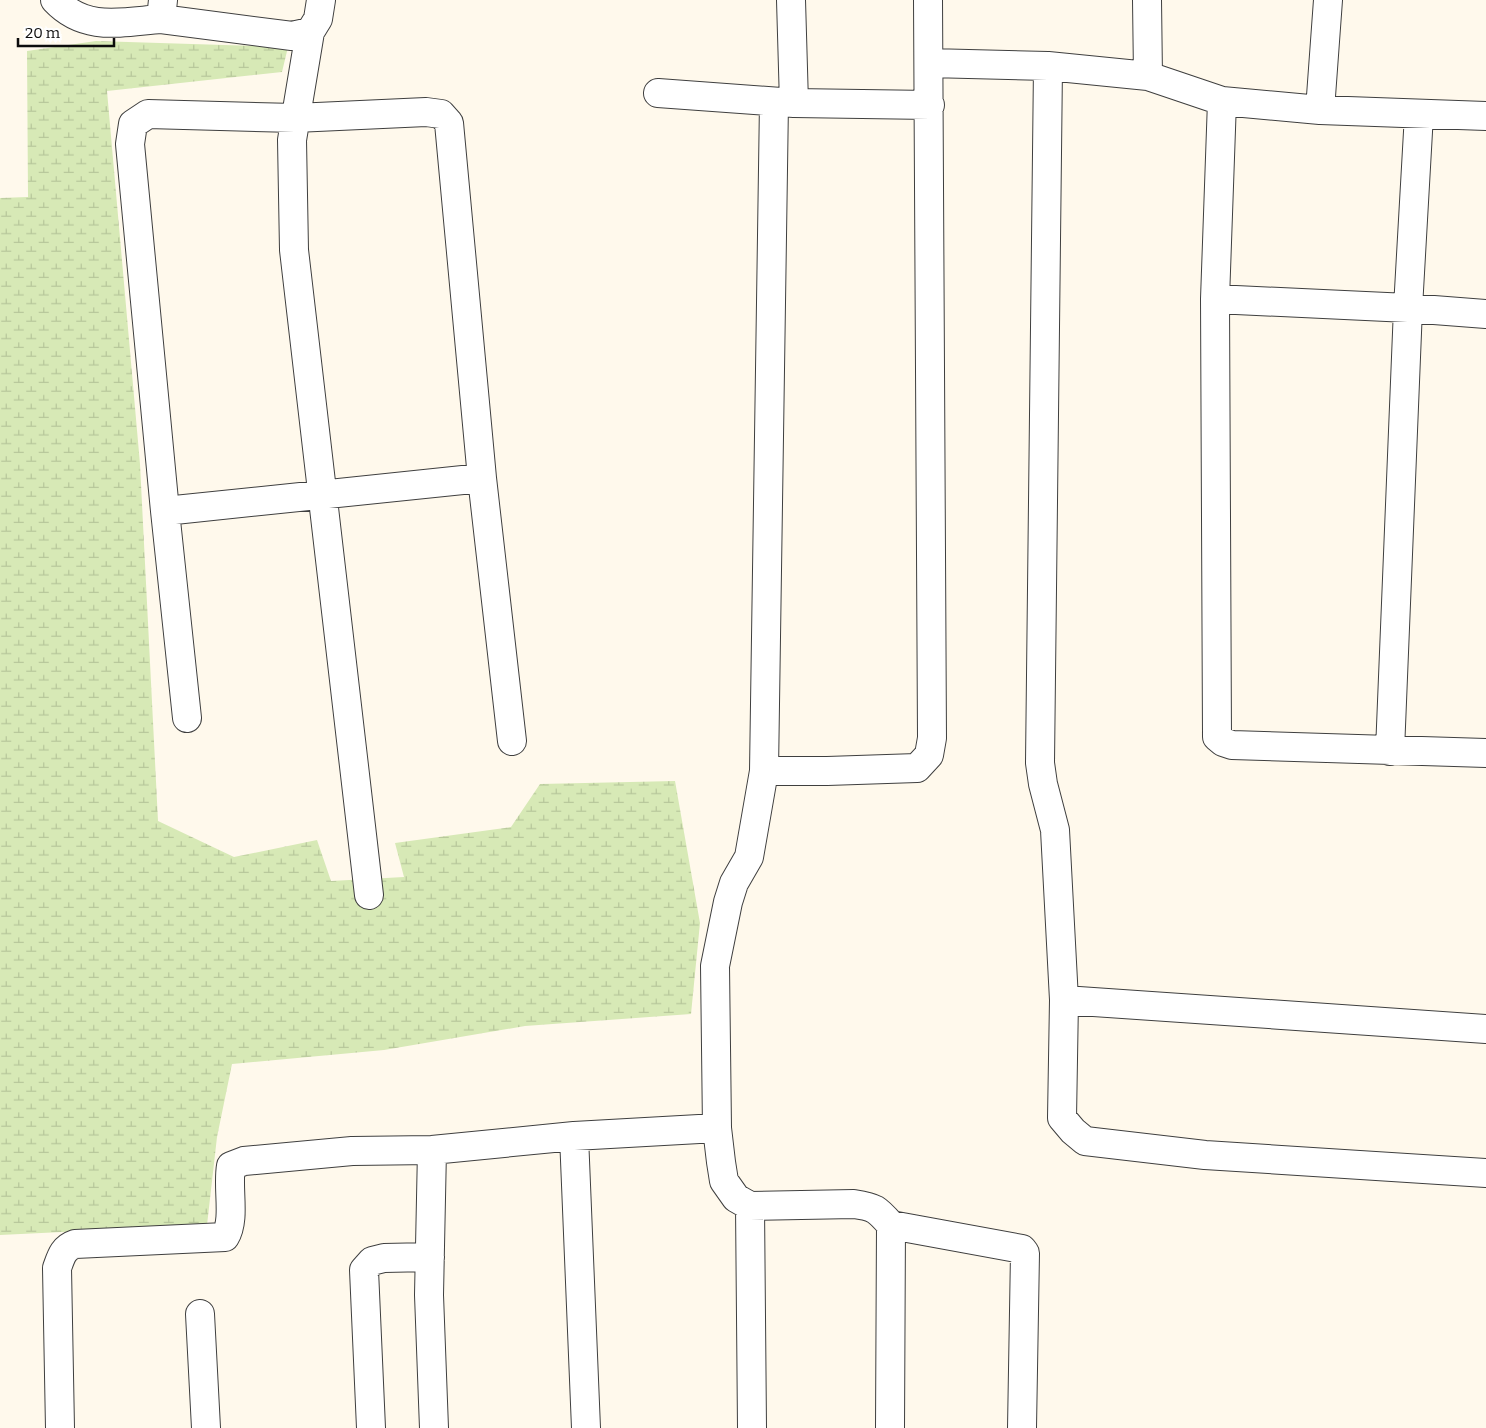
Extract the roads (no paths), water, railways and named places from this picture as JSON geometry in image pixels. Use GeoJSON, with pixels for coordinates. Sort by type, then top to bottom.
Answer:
{"type":"FeatureCollection","features":[{"type":"Feature","properties":{"kind":"street"},"geometry":{"type":"LineString","coordinates":[[55,0],[64,9],[85,21],[110,23],[162,10],[292,36],[310,32]]}},
{"type":"Feature","properties":{"kind":"street"},"geometry":{"type":"LineString","coordinates":[[321,0],[318,19],[310,32],[292,140],[294,250],[369,896]]}},
{"type":"Feature","properties":{"kind":"street"},"geometry":{"type":"LineString","coordinates":[[791,0],[784,103],[764,771],[749,857],[734,883],[728,902],[715,966],[717,1128],[724,1181],[736,1198],[750,1206],[854,1204],[868,1206],[878,1210],[891,1225],[1022,1249],[1025,1252],[1022,1428]]}},
{"type":"Feature","properties":{"kind":"street"},"geometry":{"type":"LineString","coordinates":[[764,771],[917,768],[929,755],[932,738],[928,0]]}},
{"type":"Feature","properties":{"kind":"street"},"geometry":{"type":"LineString","coordinates":[[1147,0],[1148,76]]}},
{"type":"Feature","properties":{"kind":"street"},"geometry":{"type":"LineString","coordinates":[[1320,110],[1328,0]]}},
{"type":"Feature","properties":{"kind":"street"},"geometry":{"type":"LineString","coordinates":[[929,63],[1048,66],[1148,76],[1222,101],[1320,110],[1486,116]]}},
{"type":"Feature","properties":{"kind":"street"},"geometry":{"type":"LineString","coordinates":[[1048,66],[1040,763],[1054,830],[1064,1000],[1062,1118],[1073,1132],[1085,1141],[1205,1155],[1486,1173]]}},
{"type":"Feature","properties":{"kind":"street"},"geometry":{"type":"LineString","coordinates":[[658,93],[784,103],[930,104]]}},
{"type":"Feature","properties":{"kind":"street"},"geometry":{"type":"LineString","coordinates":[[1222,101],[1215,299],[1217,737],[1222,742],[1232,745],[1486,753]]}},
{"type":"Feature","properties":{"kind":"street"},"geometry":{"type":"LineString","coordinates":[[187,718],[130,144],[133,124],[148,114],[295,118],[426,112],[441,114],[448,123],[482,478],[512,741]]}},
{"type":"Feature","properties":{"kind":"street"},"geometry":{"type":"LineString","coordinates":[[1390,751],[1408,308],[1420,114]]}},
{"type":"Feature","properties":{"kind":"street"},"geometry":{"type":"LineString","coordinates":[[1215,299],[1408,308],[1486,314]]}},
{"type":"Feature","properties":{"kind":"street"},"geometry":{"type":"LineString","coordinates":[[165,511],[482,478]]}},
{"type":"Feature","properties":{"kind":"street"},"geometry":{"type":"LineString","coordinates":[[1064,1000],[1486,1029]]}},
{"type":"Feature","properties":{"kind":"street"},"geometry":{"type":"LineString","coordinates":[[60,1428],[57,1268],[62,1253],[67,1247],[75,1244],[225,1237],[230,1229],[229,1178],[231,1166],[244,1161],[352,1151],[432,1150],[574,1136],[717,1128]]}},
{"type":"Feature","properties":{"kind":"street"},"geometry":{"type":"LineString","coordinates":[[574,1136],[586,1428]]}},
{"type":"Feature","properties":{"kind":"street"},"geometry":{"type":"LineString","coordinates":[[432,1150],[429,1295],[434,1428]]}},
{"type":"Feature","properties":{"kind":"street"},"geometry":{"type":"LineString","coordinates":[[750,1206],[752,1428]]}},
{"type":"Feature","properties":{"kind":"street"},"geometry":{"type":"LineString","coordinates":[[890,1428],[891,1225]]}},
{"type":"Feature","properties":{"kind":"street"},"geometry":{"type":"LineString","coordinates":[[371,1428],[364,1270],[372,1261],[384,1258],[430,1257]]}},
{"type":"Feature","properties":{"kind":"street"},"geometry":{"type":"LineString","coordinates":[[200,1314],[206,1428]]}}]}
